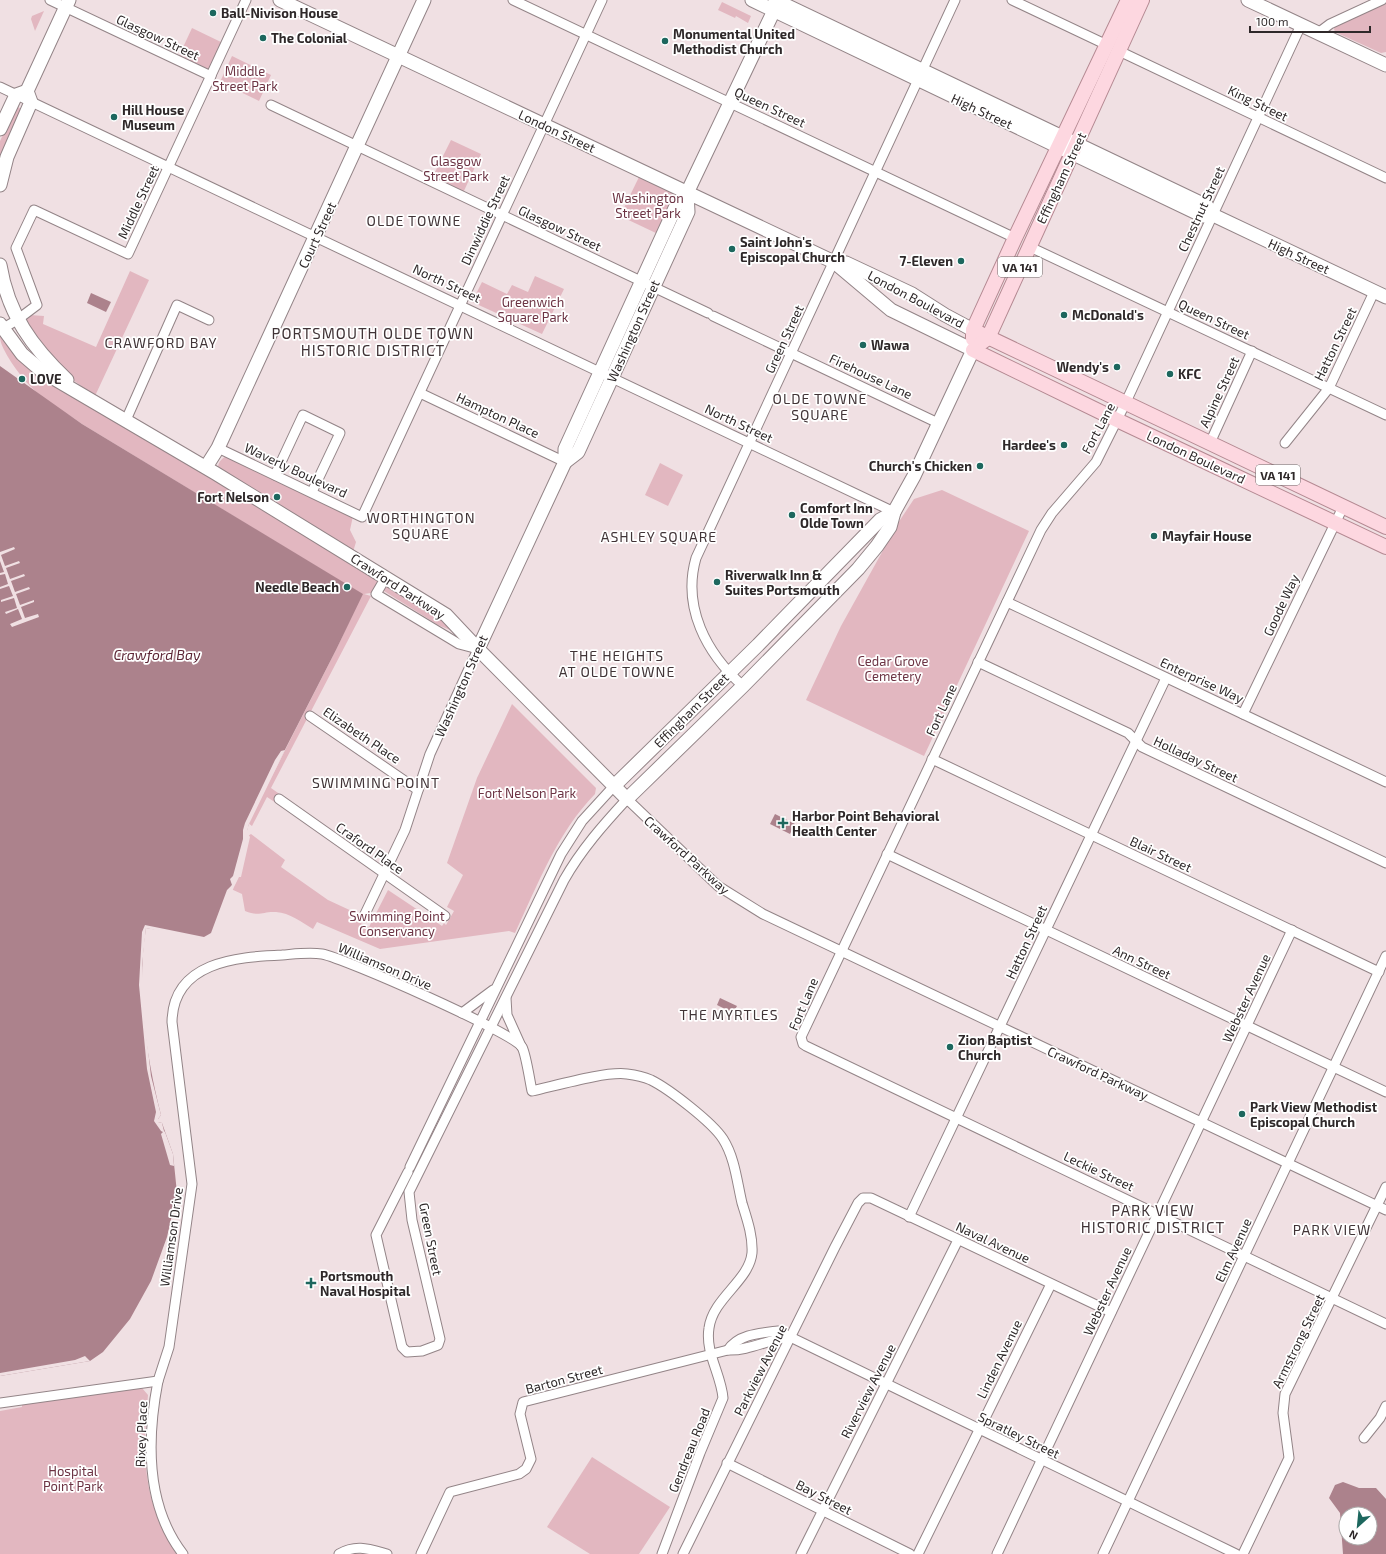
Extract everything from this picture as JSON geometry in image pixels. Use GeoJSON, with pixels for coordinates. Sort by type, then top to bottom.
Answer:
{"type":"FeatureCollection","features":[{"type":"Feature","properties":{"kind":"main road","name":"London Street"},"geometry":{"type":"LineString","coordinates":[[280,0],[834,262]]}},
{"type":"Feature","properties":{"kind":"main road","name":"Court Street"},"geometry":{"type":"LineString","coordinates":[[206,467],[218,448],[424,0]]}},
{"type":"Feature","properties":{"kind":"main road","name":"High Street"},"geometry":{"type":"LineString","coordinates":[[752,0],[776,3],[920,75],[1074,149],[1207,206],[1213,215],[1380,294]]}},
{"type":"Feature","properties":{"kind":"main road","name":"Effingham Street"},"geometry":{"type":"LineString","coordinates":[[973,350],[988,338],[1074,149],[1113,48],[1128,0]]}},
{"type":"Feature","properties":{"kind":"main road","name":"Effingham Street"},"geometry":{"type":"LineString","coordinates":[[627,799],[743,686],[858,569],[890,527],[894,512],[914,476],[973,350],[974,330],[1060,142],[1142,0]]}},
{"type":"Feature","properties":{"kind":"main road"},"geometry":{"type":"LineString","coordinates":[[1248,0],[1386,65]]}},
{"type":"Feature","properties":{"kind":"main road","name":"Washington Street"},"geometry":{"type":"LineString","coordinates":[[478,649],[565,462],[565,449],[600,370],[688,212],[687,193],[776,3]]}},
{"type":"Feature","properties":{"kind":"main road"},"geometry":{"type":"LineString","coordinates":[[0,185],[25,96],[68,4]]}},
{"type":"Feature","properties":{"kind":"main road"},"geometry":{"type":"LineString","coordinates":[[0,130],[25,96]]}},
{"type":"Feature","properties":{"kind":"main road","name":"London Boulevard"},"geometry":{"type":"LineString","coordinates":[[834,262],[846,263],[907,292],[988,338],[1386,527]]}},
{"type":"Feature","properties":{"kind":"main road","name":"London Boulevard"},"geometry":{"type":"LineString","coordinates":[[834,262],[891,310],[1117,420],[1386,547]]}},
{"type":"Feature","properties":{"kind":"main road","name":"Crawford Parkway"},"geometry":{"type":"LineString","coordinates":[[0,265],[2,279],[17,320],[43,357],[85,395]]}},
{"type":"Feature","properties":{"kind":"main road","name":"Washington Street"},"geometry":{"type":"LineString","coordinates":[[565,462],[578,452],[613,377],[647,284]]}},
{"type":"Feature","properties":{"kind":"main road","name":"Crawford Parkway"},"geometry":{"type":"LineString","coordinates":[[1,326],[22,354],[42,372],[85,395],[206,467],[446,614],[478,649],[627,799]]}},
{"type":"Feature","properties":{"kind":"main road","name":"Effingham Street"},"geometry":{"type":"LineString","coordinates":[[614,786],[880,520],[894,512]]}},
{"type":"Feature","properties":{"kind":"street","name":"Glasgow Street"},"geometry":{"type":"LineString","coordinates":[[50,0],[68,4],[211,76]]}},
{"type":"Feature","properties":{"kind":"street","name":"Middle Street"},"geometry":{"type":"LineString","coordinates":[[1,326],[17,320],[37,305],[16,248],[34,210],[128,254],[246,0]]}},
{"type":"Feature","properties":{"kind":"street","name":"Queen Street"},"geometry":{"type":"LineString","coordinates":[[513,0],[1015,238]]}},
{"type":"Feature","properties":{"kind":"street","name":"Dinwiddie Street"},"geometry":{"type":"LineString","coordinates":[[362,516],[602,0]]}},
{"type":"Feature","properties":{"kind":"street","name":"Green Street"},"geometry":{"type":"LineString","coordinates":[[743,686],[728,673],[704,638],[698,625],[691,587],[696,558],[955,0]]}},
{"type":"Feature","properties":{"kind":"street","name":"King Street"},"geometry":{"type":"LineString","coordinates":[[1012,0],[1386,178]]}},
{"type":"Feature","properties":{"kind":"street"},"geometry":{"type":"LineString","coordinates":[[1318,32],[1330,24],[1382,0]]}},
{"type":"Feature","properties":{"kind":"street","name":"Chestnut Street"},"geometry":{"type":"LineString","coordinates":[[1125,404],[1301,25]]}},
{"type":"Feature","properties":{"kind":"street","name":"North Street"},"geometry":{"type":"LineString","coordinates":[[0,87],[25,96],[894,512]]}},
{"type":"Feature","properties":{"kind":"street","name":"Glasgow Street"},"geometry":{"type":"LineString","coordinates":[[271,105],[792,353]]}},
{"type":"Feature","properties":{"kind":"street","name":"Queen Street"},"geometry":{"type":"LineString","coordinates":[[1030,247],[1386,415]]}},
{"type":"Feature","properties":{"kind":"street","name":"Hatton Street"},"geometry":{"type":"LineString","coordinates":[[1285,443],[1329,388],[1380,294]]}},
{"type":"Feature","properties":{"kind":"street"},"geometry":{"type":"LineString","coordinates":[[126,420],[177,305],[209,320]]}},
{"type":"Feature","properties":{"kind":"street","name":"Alpine Street"},"geometry":{"type":"LineString","coordinates":[[1210,443],[1252,351]]}},
{"type":"Feature","properties":{"kind":"street","name":"Firehouse Lane"},"geometry":{"type":"LineString","coordinates":[[792,353],[938,423]]}},
{"type":"Feature","properties":{"kind":"street","name":"Hampton Place"},"geometry":{"type":"LineString","coordinates":[[420,393],[565,462]]}},
{"type":"Feature","properties":{"kind":"street","name":"Fort Lane"},"geometry":{"type":"LineString","coordinates":[[801,1041],[802,1034],[840,952],[1041,530],[1052,513],[1096,462],[1125,404]]}},
{"type":"Feature","properties":{"kind":"street"},"geometry":{"type":"LineString","coordinates":[[274,475],[303,415],[340,433],[312,492]]}},
{"type":"Feature","properties":{"kind":"street","name":"Waverly Boulevard"},"geometry":{"type":"LineString","coordinates":[[218,448],[362,516]]}},
{"type":"Feature","properties":{"kind":"street","name":"Goode Way"},"geometry":{"type":"LineString","coordinates":[[1243,714],[1343,507]]}},
{"type":"Feature","properties":{"kind":"street"},"geometry":{"type":"LineString","coordinates":[[386,577],[376,594],[459,644],[478,649]]}},
{"type":"Feature","properties":{"kind":"street","name":"Enterprise Way"},"geometry":{"type":"LineString","coordinates":[[1007,602],[1386,782]]}},
{"type":"Feature","properties":{"kind":"street","name":"Washington Street"},"geometry":{"type":"LineString","coordinates":[[365,914],[405,830],[430,754],[478,649]]}},
{"type":"Feature","properties":{"kind":"street","name":"Holladay Street"},"geometry":{"type":"LineString","coordinates":[[978,662],[1128,733],[1142,747],[1386,863]]}},
{"type":"Feature","properties":{"kind":"street","name":"Hatton Street"},"geometry":{"type":"LineString","coordinates":[[910,1217],[1166,678]]}},
{"type":"Feature","properties":{"kind":"street","name":"Elizabeth Place"},"geometry":{"type":"LineString","coordinates":[[310,716],[418,790]]}},
{"type":"Feature","properties":{"kind":"street","name":"Blair Street"},"geometry":{"type":"LineString","coordinates":[[932,759],[1379,972]]}},
{"type":"Feature","properties":{"kind":"street","name":"Effingham Street"},"geometry":{"type":"LineString","coordinates":[[523,936],[570,838],[582,821],[614,786]]}},
{"type":"Feature","properties":{"kind":"street","name":"Craford Place"},"geometry":{"type":"LineString","coordinates":[[279,799],[446,916]]}},
{"type":"Feature","properties":{"kind":"street","name":"Effingham Street"},"geometry":{"type":"LineString","coordinates":[[533,941],[548,910],[580,852],[596,832],[627,799]]}},
{"type":"Feature","properties":{"kind":"street","name":"Crawford Parkway"},"geometry":{"type":"LineString","coordinates":[[627,799],[718,886],[763,914],[840,952],[1386,1210]]}},
{"type":"Feature","properties":{"kind":"street","name":"Ann Street"},"geometry":{"type":"LineString","coordinates":[[887,854],[1386,1092]]}},
{"type":"Feature","properties":{"kind":"street","name":"Webster Avenue"},"geometry":{"type":"LineString","coordinates":[[997,1554],[1292,930]]}},
{"type":"Feature","properties":{"kind":"street","name":"Green Street"},"geometry":{"type":"LineString","coordinates":[[523,936],[479,1021],[376,1235],[402,1347],[407,1352],[422,1351],[438,1344],[440,1339],[412,1220],[409,1192],[492,1028],[506,994],[533,941]]}},
{"type":"Feature","properties":{"kind":"street","name":"Williamson Drive"},"geometry":{"type":"LineString","coordinates":[[158,1381],[169,1348],[192,1184],[172,1022],[176,996],[183,985],[199,972],[233,960],[250,957],[319,954],[340,960],[462,1013],[492,1028],[522,1047]]}},
{"type":"Feature","properties":{"kind":"street","name":"Elm Avenue"},"geometry":{"type":"LineString","coordinates":[[1103,1554],[1386,956]]}},
{"type":"Feature","properties":{"kind":"street"},"geometry":{"type":"LineString","coordinates":[[462,1013],[496,988]]}},
{"type":"Feature","properties":{"kind":"street"},"geometry":{"type":"LineString","coordinates":[[506,994],[507,1015],[522,1047],[532,1091],[605,1075],[625,1074],[637,1076],[650,1080],[662,1087],[700,1116],[723,1138],[734,1166],[750,1232],[752,1255],[746,1269],[717,1306],[711,1318],[708,1343],[710,1355]]}},
{"type":"Feature","properties":{"kind":"street","name":"Leckie Street"},"geometry":{"type":"LineString","coordinates":[[801,1041],[806,1046],[1158,1213],[1386,1324]]}},
{"type":"Feature","properties":{"kind":"street","name":"Armstrong Street"},"geometry":{"type":"LineString","coordinates":[[1243,1554],[1289,1458],[1283,1413],[1285,1394],[1386,1187]]}},
{"type":"Feature","properties":{"kind":"street","name":"Naval Avenue"},"geometry":{"type":"LineString","coordinates":[[863,1198],[871,1198],[1111,1312]]}},
{"type":"Feature","properties":{"kind":"street","name":"Parkview Avenue"},"geometry":{"type":"LineString","coordinates":[[683,1554],[727,1463],[792,1337],[858,1203],[863,1198]]}},
{"type":"Feature","properties":{"kind":"street","name":"Riverview Avenue"},"geometry":{"type":"LineString","coordinates":[[801,1554],[958,1240]]}},
{"type":"Feature","properties":{"kind":"street","name":"Linden Avenue"},"geometry":{"type":"LineString","coordinates":[[918,1554],[1051,1284]]}},
{"type":"Feature","properties":{"kind":"street","name":"Barton Street"},"geometry":{"type":"LineString","coordinates":[[421,1554],[450,1492],[519,1474],[526,1469],[531,1459],[520,1414],[523,1402],[728,1350],[733,1342],[749,1336],[778,1331],[792,1337]]}},
{"type":"Feature","properties":{"kind":"street","name":"Spratley Street"},"geometry":{"type":"LineString","coordinates":[[792,1337],[1236,1554]]}},
{"type":"Feature","properties":{"kind":"street","name":"Gendreau Road"},"geometry":{"type":"LineString","coordinates":[[662,1554],[697,1460],[723,1398],[722,1389],[710,1355]]}},
{"type":"Feature","properties":{"kind":"street"},"geometry":{"type":"LineString","coordinates":[[0,1402],[158,1381]]}},
{"type":"Feature","properties":{"kind":"street","name":"Rixey Place"},"geometry":{"type":"LineString","coordinates":[[158,1381],[152,1427],[150,1464],[155,1488],[168,1528],[183,1554]]}},
{"type":"Feature","properties":{"kind":"street"},"geometry":{"type":"LineString","coordinates":[[1364,1438],[1380,1418],[1386,1406]]}},
{"type":"Feature","properties":{"kind":"street","name":"Bay Street"},"geometry":{"type":"LineString","coordinates":[[727,1463],[822,1512],[910,1554]]}},
{"type":"Feature","properties":{"kind":"street"},"geometry":{"type":"LineString","coordinates":[[339,1554],[350,1548],[361,1548],[387,1554]]}},
{"type":"Feature","properties":{"kind":"green space"},"geometry":{"type":"Polygon","coordinates":[[[1386,1],[1386,52],[1381,53],[1335,32],[1335,26],[1386,1]]]}},
{"type":"Feature","properties":{"kind":"green space"},"geometry":{"type":"Polygon","coordinates":[[[722,2],[751,16],[748,23],[736,16],[735,18],[718,10],[722,2]]]}},
{"type":"Feature","properties":{"kind":"green space"},"geometry":{"type":"Polygon","coordinates":[[[44,11],[35,31],[31,19],[32,16],[44,11]]]}},
{"type":"Feature","properties":{"kind":"green space","name":"Middle Street Park"},"geometry":{"type":"Polygon","coordinates":[[[192,28],[223,43],[210,71],[179,56],[192,28]]]}},
{"type":"Feature","properties":{"kind":"green space","name":"Middle Street Park"},"geometry":{"type":"Polygon","coordinates":[[[232,56],[271,75],[259,101],[220,82],[232,56]]]}},
{"type":"Feature","properties":{"kind":"green space"},"geometry":{"type":"Polygon","coordinates":[[[18,107],[21,109],[0,169],[0,141],[15,109],[18,107]]]}},
{"type":"Feature","properties":{"kind":"green space","name":"Glasgow Street Park"},"geometry":{"type":"Polygon","coordinates":[[[451,140],[481,154],[463,193],[432,178],[451,140]]]}},
{"type":"Feature","properties":{"kind":"green space","name":"Washington Street Park"},"geometry":{"type":"Polygon","coordinates":[[[639,177],[676,195],[658,234],[620,216],[639,177]]]}},
{"type":"Feature","properties":{"kind":"green space"},"geometry":{"type":"Polygon","coordinates":[[[130,271],[149,280],[95,396],[73,380],[38,344],[25,320],[30,315],[44,316],[43,324],[96,347],[130,271]]]}},
{"type":"Feature","properties":{"kind":"green space","name":"Greenwich Square Park"},"geometry":{"type":"Polygon","coordinates":[[[535,276],[564,289],[542,334],[472,302],[482,282],[507,294],[512,285],[528,292],[535,276]]]}},
{"type":"Feature","properties":{"kind":"green space"},"geometry":{"type":"Polygon","coordinates":[[[2,336],[31,367],[219,469],[218,466],[221,460],[231,454],[353,516],[350,530],[356,542],[353,552],[444,621],[455,632],[438,625],[384,591],[364,594],[371,596],[271,788],[281,795],[276,803],[267,797],[252,826],[248,823],[336,650],[362,594],[82,424],[49,401],[30,386],[17,370],[3,348],[0,337],[2,336]]]}},
{"type":"Feature","properties":{"kind":"green space"},"geometry":{"type":"Polygon","coordinates":[[[660,463],[683,475],[668,506],[645,495],[660,463]]]}},
{"type":"Feature","properties":{"kind":"green space","name":"Cedar Grove Cemetery"},"geometry":{"type":"Polygon","coordinates":[[[942,490],[1029,531],[924,756],[806,700],[841,626],[886,545],[884,544],[914,499],[942,490]]]}},
{"type":"Feature","properties":{"kind":"green space","name":"Fort Nelson Park"},"geometry":{"type":"Polygon","coordinates":[[[512,704],[596,788],[595,794],[570,825],[559,842],[540,878],[515,933],[509,931],[380,949],[317,922],[313,929],[286,914],[272,912],[254,914],[245,911],[242,894],[231,889],[248,836],[251,834],[285,860],[281,867],[328,900],[356,913],[354,920],[369,927],[388,890],[442,926],[444,923],[446,925],[454,911],[447,907],[463,875],[447,863],[477,778],[512,704]]]}},
{"type":"Feature","properties":{"kind":"green space","name":"Hospital Point Park"},"geometry":{"type":"Polygon","coordinates":[[[142,1388],[148,1395],[145,1438],[147,1478],[157,1515],[165,1534],[177,1554],[0,1554],[0,1411],[22,1407],[22,1402],[37,1400],[40,1402],[48,1401],[53,1397],[142,1388]]]}},
{"type":"Feature","properties":{"kind":"green space"},"geometry":{"type":"Polygon","coordinates":[[[592,1457],[670,1507],[639,1554],[590,1554],[547,1527],[592,1457]]]}},
{"type":"Feature","properties":{"kind":"water"},"geometry":{"type":"Polygon","coordinates":[[[91,293],[111,302],[106,312],[87,303],[91,293]]]}},
{"type":"Feature","properties":{"kind":"water","name":"Crawford Bay"},"geometry":{"type":"Polygon","coordinates":[[[0,366],[82,424],[363,594],[251,816],[232,885],[211,939],[146,928],[142,975],[144,1022],[151,1069],[161,1115],[158,1122],[162,1123],[173,1154],[177,1193],[167,1237],[151,1281],[130,1319],[103,1352],[90,1361],[0,1376],[0,366]]]}},
{"type":"Feature","properties":{"kind":"water"},"geometry":{"type":"Polygon","coordinates":[[[775,814],[795,824],[790,834],[770,824],[775,814]]]}},
{"type":"Feature","properties":{"kind":"water"},"geometry":{"type":"Polygon","coordinates":[[[720,998],[737,1006],[733,1013],[717,1005],[720,998]]]}},
{"type":"Feature","properties":{"kind":"water"},"geometry":{"type":"Polygon","coordinates":[[[1343,1482],[1359,1488],[1376,1488],[1386,1499],[1386,1554],[1343,1554],[1342,1546],[1378,1546],[1378,1506],[1338,1506],[1338,1510],[1329,1498],[1335,1485],[1343,1482]]]}},
{"type":"Feature","properties":{"kind":"pier"},"geometry":{"type":"Polygon","coordinates":[[[14,547],[15,549],[1,555],[5,566],[19,561],[20,563],[6,568],[10,579],[24,574],[25,576],[11,581],[15,592],[29,587],[30,589],[16,594],[20,605],[34,600],[34,602],[21,607],[25,618],[38,614],[39,617],[12,627],[10,624],[22,619],[18,609],[6,614],[5,612],[17,608],[14,598],[1,602],[1,600],[13,596],[9,586],[0,589],[0,587],[8,584],[5,574],[0,575],[0,573],[4,572],[0,561],[0,552],[14,547]]]}},
{"type":"Feature","properties":{"kind":"pier"},"geometry":{"type":"Polygon","coordinates":[[[285,750],[249,824],[247,832],[250,837],[241,877],[239,877],[234,887],[212,940],[206,942],[146,928],[142,966],[145,1024],[151,1076],[161,1115],[158,1122],[162,1123],[173,1154],[174,1166],[170,1165],[161,1134],[163,1132],[154,1121],[156,1112],[147,1069],[139,985],[142,932],[145,925],[204,937],[211,933],[227,890],[232,885],[230,879],[233,876],[243,839],[245,823],[275,760],[281,751],[285,750]]]}},
{"type":"Feature","properties":{"kind":"pier"},"geometry":{"type":"Polygon","coordinates":[[[85,1356],[90,1361],[0,1376],[0,1373],[75,1360],[85,1356]]]}},
{"type":"Feature","properties":{"kind":"place","name":"Ball-Nivison House"},"geometry":{"type":"Point","coordinates":[213,13]}},
{"type":"Feature","properties":{"kind":"place","name":"The Colonial"},"geometry":{"type":"Point","coordinates":[263,38]}},
{"type":"Feature","properties":{"kind":"place","name":"Monumental United Methodist Church"},"geometry":{"type":"Point","coordinates":[665,41]}},
{"type":"Feature","properties":{"kind":"place","name":"Hill House Museum"},"geometry":{"type":"Point","coordinates":[114,117]}},
{"type":"Feature","properties":{"kind":"place","name":"Saint John's Episcopal Church"},"geometry":{"type":"Point","coordinates":[732,249]}},
{"type":"Feature","properties":{"kind":"place","name":"7-Eleven"},"geometry":{"type":"Point","coordinates":[961,261]}},
{"type":"Feature","properties":{"kind":"place","name":"McDonald's"},"geometry":{"type":"Point","coordinates":[1064,315]}},
{"type":"Feature","properties":{"kind":"place","name":"Wawa"},"geometry":{"type":"Point","coordinates":[863,345]}},
{"type":"Feature","properties":{"kind":"place","name":"Wendy's"},"geometry":{"type":"Point","coordinates":[1117,367]}},
{"type":"Feature","properties":{"kind":"place","name":"KFC"},"geometry":{"type":"Point","coordinates":[1170,374]}},
{"type":"Feature","properties":{"kind":"place","name":"LOVE"},"geometry":{"type":"Point","coordinates":[22,379]}},
{"type":"Feature","properties":{"kind":"place","name":"Hardee's"},"geometry":{"type":"Point","coordinates":[1064,445]}},
{"type":"Feature","properties":{"kind":"place","name":"Church's Chicken"},"geometry":{"type":"Point","coordinates":[980,466]}},
{"type":"Feature","properties":{"kind":"place","name":"Fort Nelson"},"geometry":{"type":"Point","coordinates":[277,497]}},
{"type":"Feature","properties":{"kind":"place","name":"Comfort Inn Olde Town"},"geometry":{"type":"Point","coordinates":[792,515]}},
{"type":"Feature","properties":{"kind":"place","name":"Mayfair House"},"geometry":{"type":"Point","coordinates":[1154,536]}},
{"type":"Feature","properties":{"kind":"place","name":"Riverwalk Inn & Suites Portsmouth"},"geometry":{"type":"Point","coordinates":[717,582]}},
{"type":"Feature","properties":{"kind":"place","name":"Needle Beach"},"geometry":{"type":"Point","coordinates":[347,587]}},
{"type":"Feature","properties":{"kind":"place","name":"Harbor Point Behavioral Health Center"},"geometry":{"type":"Point","coordinates":[783,823]}},
{"type":"Feature","properties":{"kind":"place","name":"Zion Baptist Church"},"geometry":{"type":"Point","coordinates":[950,1047]}},
{"type":"Feature","properties":{"kind":"place","name":"Park View Methodist Episcopal Church"},"geometry":{"type":"Point","coordinates":[1242,1114]}},
{"type":"Feature","properties":{"kind":"place","name":"Portsmouth Naval Hospital"},"geometry":{"type":"Point","coordinates":[311,1283]}},
{"type":"Feature","properties":{"kind":"district","name":"OLDE TOWNE"},"geometry":{"type":"Point","coordinates":[414,220]}},
{"type":"Feature","properties":{"kind":"district","name":"CRAWFORD BAY"},"geometry":{"type":"Point","coordinates":[161,342]}},
{"type":"Feature","properties":{"kind":"district","name":"PORTSMOUTH OLDE TOWN HISTORIC DISTRICT"},"geometry":{"type":"Point","coordinates":[373,342]}},
{"type":"Feature","properties":{"kind":"district","name":"OLDE TOWNE SQUARE"},"geometry":{"type":"Point","coordinates":[820,406]}},
{"type":"Feature","properties":{"kind":"district","name":"WORTHINGTON SQUARE"},"geometry":{"type":"Point","coordinates":[421,526]}},
{"type":"Feature","properties":{"kind":"district","name":"ASHLEY SQUARE"},"geometry":{"type":"Point","coordinates":[659,536]}},
{"type":"Feature","properties":{"kind":"district","name":"THE HEIGHTS AT OLDE TOWNE"},"geometry":{"type":"Point","coordinates":[617,664]}},
{"type":"Feature","properties":{"kind":"district","name":"SWIMMING POINT"},"geometry":{"type":"Point","coordinates":[376,782]}},
{"type":"Feature","properties":{"kind":"district","name":"THE MYRTLES"},"geometry":{"type":"Point","coordinates":[729,1014]}},
{"type":"Feature","properties":{"kind":"district","name":"PARK VIEW HISTORIC DISTRICT"},"geometry":{"type":"Point","coordinates":[1153,1218]}},
{"type":"Feature","properties":{"kind":"district","name":"PARK VIEW"},"geometry":{"type":"Point","coordinates":[1332,1229]}},
{"type":"Feature","properties":{"kind":"park label","name":"Swimming Point Conservancy"},"geometry":{"type":"Point","coordinates":[397,924]}}]}
